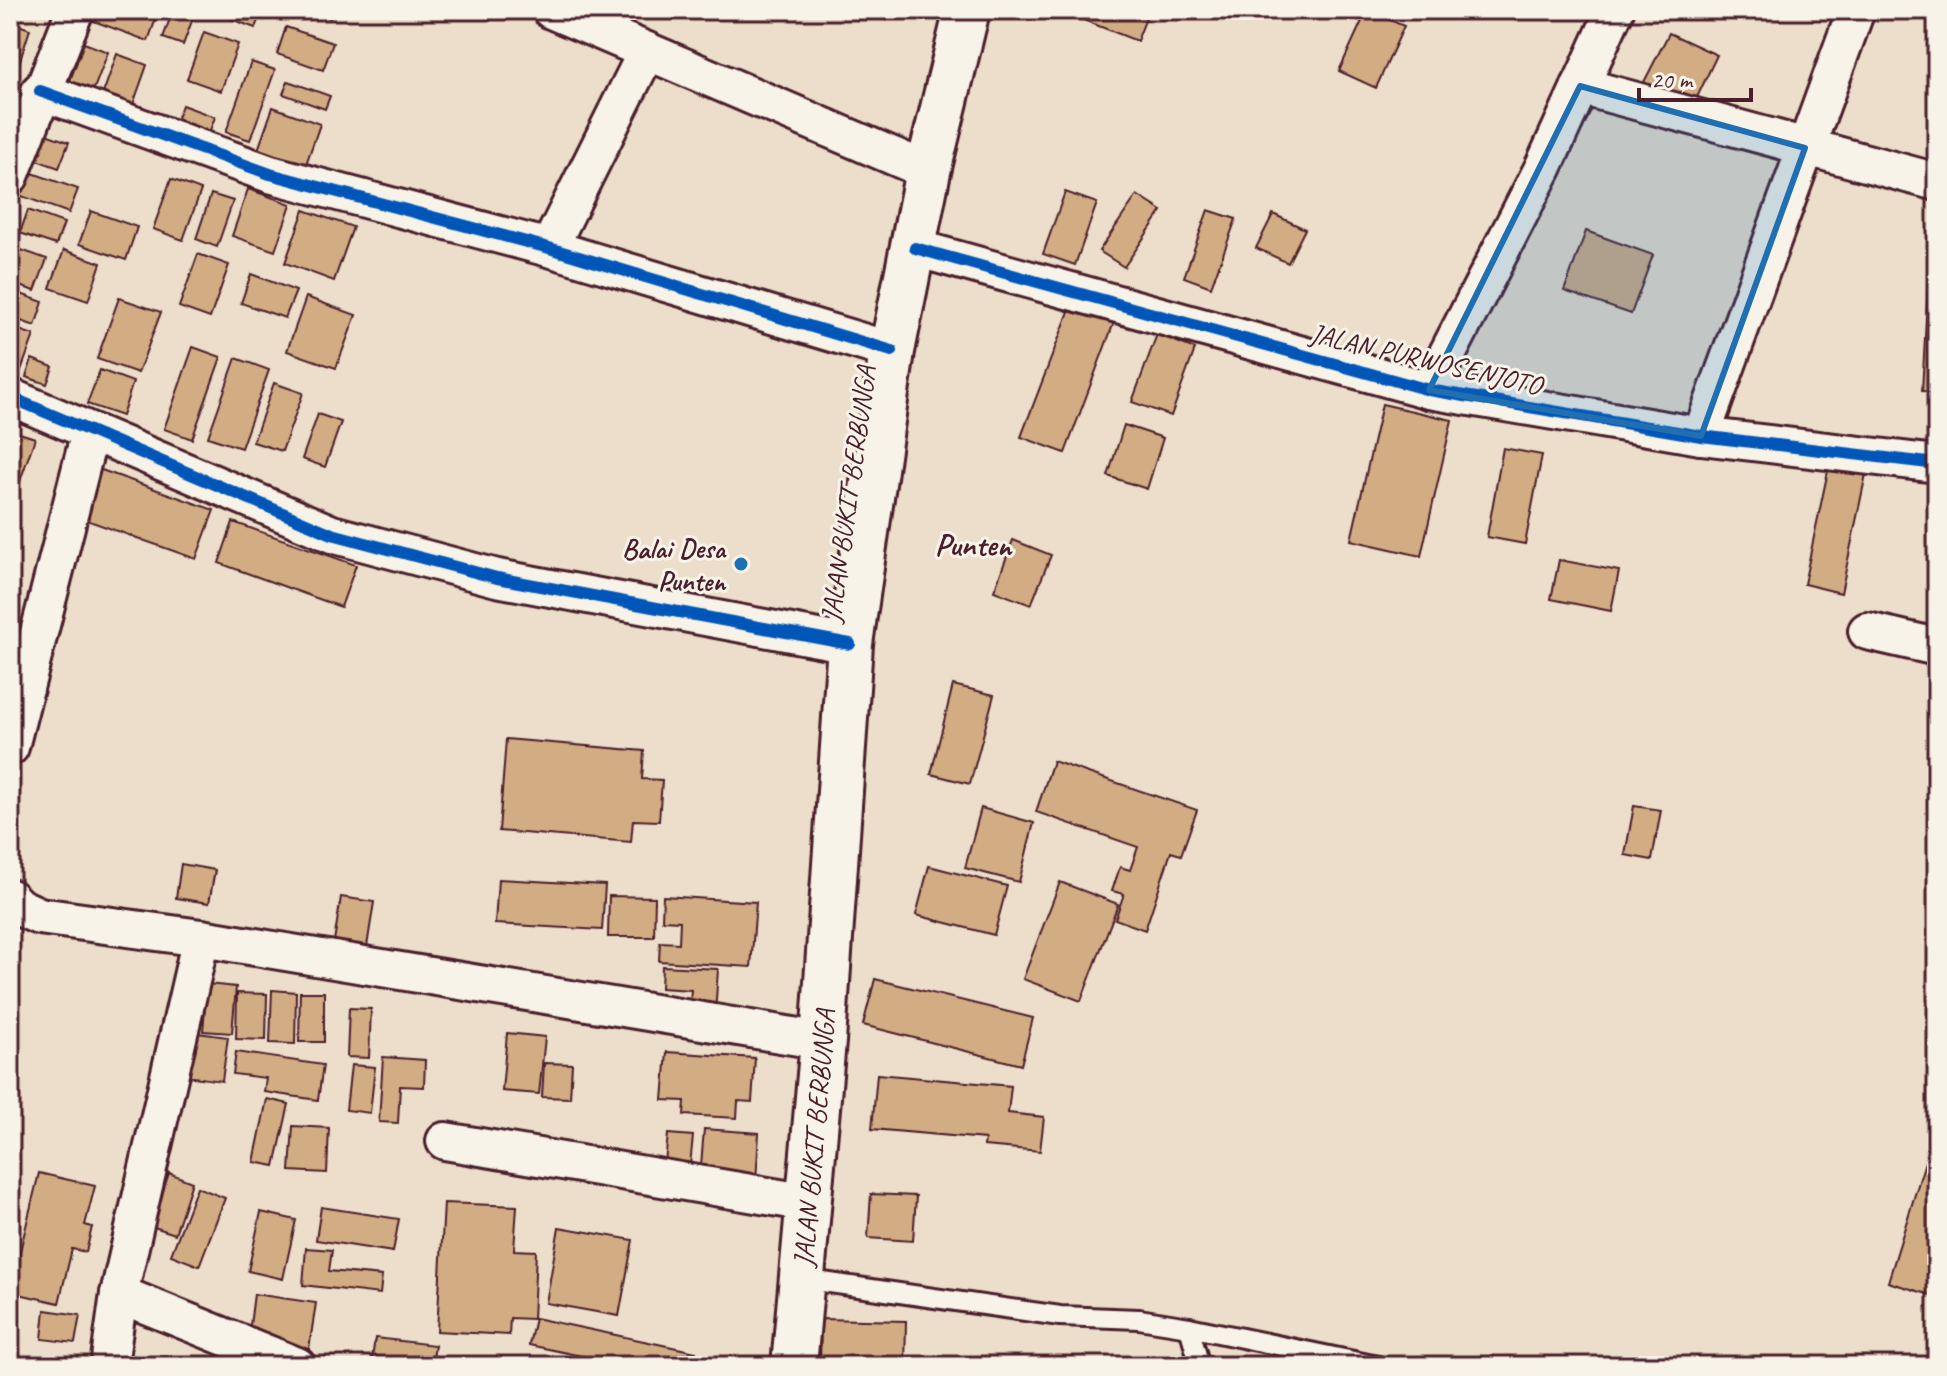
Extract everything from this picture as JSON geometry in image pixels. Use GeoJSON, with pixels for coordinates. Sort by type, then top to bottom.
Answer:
{"type":"FeatureCollection","features":[{"type":"Feature","properties":{"kind":"main road","name":"JALAN BUKIT BERBUNGA"},"geometry":{"type":"LineString","coordinates":[[794,1366],[823,1041],[850,644],[892,351],[928,171],[967,10]]}},
{"type":"Feature","properties":{"kind":"street"},"geometry":{"type":"LineString","coordinates":[[10,176],[40,91],[75,10]]}},
{"type":"Feature","properties":{"kind":"street"},"geometry":{"type":"LineString","coordinates":[[551,10],[928,171]]}},
{"type":"Feature","properties":{"kind":"street"},"geometry":{"type":"LineString","coordinates":[[1429,390],[1543,168],[1615,10]]}},
{"type":"Feature","properties":{"kind":"street"},"geometry":{"type":"LineString","coordinates":[[1701,436],[1856,10]]}},
{"type":"Feature","properties":{"kind":"street"},"geometry":{"type":"LineString","coordinates":[[549,248],[647,51]]}},
{"type":"Feature","properties":{"kind":"street"},"geometry":{"type":"LineString","coordinates":[[1580,86],[1937,182]]}},
{"type":"Feature","properties":{"kind":"street"},"geometry":{"type":"LineString","coordinates":[[40,91],[270,174],[549,248],[892,351]]}},
{"type":"Feature","properties":{"kind":"street","name":"JALAN PURWOSENJOTO"},"geometry":{"type":"LineString","coordinates":[[915,248],[1429,390],[1701,436],[1937,464]]}},
{"type":"Feature","properties":{"kind":"street"},"geometry":{"type":"LineString","coordinates":[[10,397],[332,534],[497,578],[850,644]]}},
{"type":"Feature","properties":{"kind":"street"},"geometry":{"type":"LineString","coordinates":[[10,747],[90,432]]}},
{"type":"Feature","properties":{"kind":"street"},"geometry":{"type":"LineString","coordinates":[[1867,631],[1937,647]]}},
{"type":"Feature","properties":{"kind":"street"},"geometry":{"type":"LineString","coordinates":[[10,898],[19,907],[39,916],[201,938],[823,1041]]}},
{"type":"Feature","properties":{"kind":"street"},"geometry":{"type":"LineString","coordinates":[[109,1366],[119,1294],[201,938]]}},
{"type":"Feature","properties":{"kind":"street"},"geometry":{"type":"LineString","coordinates":[[445,1141],[809,1203]]}},
{"type":"Feature","properties":{"kind":"street"},"geometry":{"type":"LineString","coordinates":[[119,1294],[297,1366]]}},
{"type":"Feature","properties":{"kind":"lane"},"geometry":{"type":"LineString","coordinates":[[802,1279],[1060,1316],[1139,1319],[1378,1366]]}},
{"type":"Feature","properties":{"kind":"lane"},"geometry":{"type":"LineString","coordinates":[[1189,1327],[1200,1366]]}},
{"type":"Feature","properties":{"kind":"highlighted area"},"geometry":{"type":"Polygon","coordinates":[[[1580,86],[1805,148],[1701,436],[1429,390],[1580,86]]]}},
{"type":"Feature","properties":{"kind":"building"},"geometry":{"type":"Polygon","coordinates":[[[79,10],[159,10],[148,41],[77,15],[79,10]]]}},
{"type":"Feature","properties":{"kind":"building"},"geometry":{"type":"Polygon","coordinates":[[[173,10],[196,10],[183,45],[163,38],[173,10]]]}},
{"type":"Feature","properties":{"kind":"building"},"geometry":{"type":"Polygon","coordinates":[[[229,10],[262,10],[255,28],[226,17],[229,10]]]}},
{"type":"Feature","properties":{"kind":"building"},"geometry":{"type":"Polygon","coordinates":[[[271,10],[298,10],[295,19],[271,10]]]}},
{"type":"Feature","properties":{"kind":"building"},"geometry":{"type":"Polygon","coordinates":[[[308,10],[333,10],[330,18],[308,10]]]}},
{"type":"Feature","properties":{"kind":"building"},"geometry":{"type":"Polygon","coordinates":[[[1081,10],[1149,10],[1137,41],[1078,18],[1081,10]]]}},
{"type":"Feature","properties":{"kind":"building"},"geometry":{"type":"Polygon","coordinates":[[[1367,10],[1404,26],[1376,88],[1339,71],[1367,10]]]}},
{"type":"Feature","properties":{"kind":"building"},"geometry":{"type":"Polygon","coordinates":[[[10,22],[30,29],[18,67],[10,64],[10,22]]]}},
{"type":"Feature","properties":{"kind":"building"},"geometry":{"type":"Polygon","coordinates":[[[286,27],[333,43],[323,70],[277,54],[286,27]]]}},
{"type":"Feature","properties":{"kind":"building"},"geometry":{"type":"Polygon","coordinates":[[[204,32],[238,44],[221,91],[187,79],[204,32]]]}},
{"type":"Feature","properties":{"kind":"building"},"geometry":{"type":"Polygon","coordinates":[[[1669,33],[1717,55],[1691,110],[1642,86],[1669,33]]]}},
{"type":"Feature","properties":{"kind":"building"},"geometry":{"type":"Polygon","coordinates":[[[84,43],[108,52],[92,94],[68,86],[84,43]]]}},
{"type":"Feature","properties":{"kind":"building"},"geometry":{"type":"Polygon","coordinates":[[[117,54],[147,65],[130,113],[100,102],[117,54]]]}},
{"type":"Feature","properties":{"kind":"building"},"geometry":{"type":"Polygon","coordinates":[[[251,62],[275,70],[250,140],[226,132],[251,62]]]}},
{"type":"Feature","properties":{"kind":"building"},"geometry":{"type":"Polygon","coordinates":[[[288,81],[330,96],[325,109],[283,94],[288,81]]]}},
{"type":"Feature","properties":{"kind":"building"},"geometry":{"type":"Polygon","coordinates":[[[182,105],[215,117],[206,141],[173,129],[182,105]]]}},
{"type":"Feature","properties":{"kind":"building"},"geometry":{"type":"Polygon","coordinates":[[[273,107],[320,124],[305,167],[258,150],[273,107]]]}},
{"type":"Feature","properties":{"kind":"building"},"geometry":{"type":"Polygon","coordinates":[[[31,129],[69,142],[59,168],[22,155],[31,129]]]}},
{"type":"Feature","properties":{"kind":"building"},"geometry":{"type":"Polygon","coordinates":[[[21,169],[78,189],[69,213],[13,193],[21,169]]]}},
{"type":"Feature","properties":{"kind":"building"},"geometry":{"type":"Polygon","coordinates":[[[171,179],[201,190],[183,240],[153,229],[171,179]]]}},
{"type":"Feature","properties":{"kind":"building"},"geometry":{"type":"Polygon","coordinates":[[[248,189],[291,204],[275,251],[232,236],[248,189]]]}},
{"type":"Feature","properties":{"kind":"building"},"geometry":{"type":"Polygon","coordinates":[[[1065,192],[1097,203],[1075,265],[1043,254],[1065,192]]]}},
{"type":"Feature","properties":{"kind":"building"},"geometry":{"type":"Polygon","coordinates":[[[211,194],[233,201],[217,247],[196,239],[211,194]]]}},
{"type":"Feature","properties":{"kind":"building"},"geometry":{"type":"Polygon","coordinates":[[[1137,195],[1162,211],[1124,267],[1099,251],[1137,195]]]}},
{"type":"Feature","properties":{"kind":"building"},"geometry":{"type":"Polygon","coordinates":[[[28,210],[64,223],[56,245],[20,233],[28,210]]]}},
{"type":"Feature","properties":{"kind":"building"},"geometry":{"type":"Polygon","coordinates":[[[304,210],[353,227],[334,281],[285,263],[304,210]]]}},
{"type":"Feature","properties":{"kind":"building"},"geometry":{"type":"Polygon","coordinates":[[[1208,210],[1236,219],[1211,287],[1184,277],[1208,210]]]}},
{"type":"Feature","properties":{"kind":"building"},"geometry":{"type":"Polygon","coordinates":[[[91,211],[137,227],[126,260],[79,244],[91,211]]]}},
{"type":"Feature","properties":{"kind":"building"},"geometry":{"type":"Polygon","coordinates":[[[1273,214],[1305,229],[1288,263],[1256,248],[1273,214]]]}},
{"type":"Feature","properties":{"kind":"building"},"geometry":{"type":"Polygon","coordinates":[[[1586,231],[1653,255],[1631,314],[1564,291],[1586,231]]]}},
{"type":"Feature","properties":{"kind":"building"},"geometry":{"type":"Polygon","coordinates":[[[10,246],[47,259],[35,291],[10,283],[10,246]]]}},
{"type":"Feature","properties":{"kind":"building"},"geometry":{"type":"Polygon","coordinates":[[[1930,248],[1937,248],[1937,392],[1922,391],[1930,248]]]}},
{"type":"Feature","properties":{"kind":"building"},"geometry":{"type":"Polygon","coordinates":[[[64,250],[101,263],[88,301],[50,288],[64,250]]]}},
{"type":"Feature","properties":{"kind":"building"},"geometry":{"type":"Polygon","coordinates":[[[198,254],[229,265],[210,318],[179,307],[198,254]]]}},
{"type":"Feature","properties":{"kind":"building"},"geometry":{"type":"Polygon","coordinates":[[[251,274],[296,291],[285,318],[241,303],[251,274]]]}},
{"type":"Feature","properties":{"kind":"building"},"geometry":{"type":"Polygon","coordinates":[[[10,290],[43,302],[35,326],[10,317],[10,290]]]}},
{"type":"Feature","properties":{"kind":"building"},"geometry":{"type":"Polygon","coordinates":[[[306,297],[356,315],[336,368],[287,351],[306,297]]]}},
{"type":"Feature","properties":{"kind":"building"},"geometry":{"type":"Polygon","coordinates":[[[119,298],[161,312],[138,373],[97,359],[119,298]]]}},
{"type":"Feature","properties":{"kind":"building"},"geometry":{"type":"Polygon","coordinates":[[[1073,301],[1116,317],[1065,453],[1021,437],[1073,301]]]}},
{"type":"Feature","properties":{"kind":"building"},"geometry":{"type":"Polygon","coordinates":[[[10,327],[34,335],[20,373],[10,369],[10,327]]]}},
{"type":"Feature","properties":{"kind":"building"},"geometry":{"type":"Polygon","coordinates":[[[1157,334],[1195,349],[1171,416],[1132,402],[1157,334]]]}},
{"type":"Feature","properties":{"kind":"building"},"geometry":{"type":"Polygon","coordinates":[[[193,347],[221,357],[192,439],[164,429],[193,347]]]}},
{"type":"Feature","properties":{"kind":"building"},"geometry":{"type":"Polygon","coordinates":[[[236,358],[269,370],[241,448],[208,437],[236,358]]]}},
{"type":"Feature","properties":{"kind":"building"},"geometry":{"type":"Polygon","coordinates":[[[32,359],[53,367],[47,384],[26,377],[32,359]]]}},
{"type":"Feature","properties":{"kind":"building"},"geometry":{"type":"Polygon","coordinates":[[[100,370],[133,382],[122,416],[87,404],[100,370]]]}},
{"type":"Feature","properties":{"kind":"building"},"geometry":{"type":"Polygon","coordinates":[[[274,383],[303,393],[282,451],[253,442],[274,383]]]}},
{"type":"Feature","properties":{"kind":"building"},"geometry":{"type":"Polygon","coordinates":[[[1382,404],[1452,420],[1421,556],[1351,540],[1382,404]]]}},
{"type":"Feature","properties":{"kind":"building"},"geometry":{"type":"Polygon","coordinates":[[[318,414],[341,422],[325,467],[302,459],[318,414]]]}},
{"type":"Feature","properties":{"kind":"building"},"geometry":{"type":"Polygon","coordinates":[[[1124,425],[1163,438],[1147,489],[1108,476],[1124,425]]]}},
{"type":"Feature","properties":{"kind":"building"},"geometry":{"type":"Polygon","coordinates":[[[10,430],[35,438],[10,510],[10,430]]]}},
{"type":"Feature","properties":{"kind":"building"},"geometry":{"type":"Polygon","coordinates":[[[1503,448],[1542,455],[1525,544],[1487,537],[1503,448]]]}},
{"type":"Feature","properties":{"kind":"building"},"geometry":{"type":"Polygon","coordinates":[[[1829,466],[1866,474],[1841,593],[1804,584],[1829,466]]]}},
{"type":"Feature","properties":{"kind":"building"},"geometry":{"type":"Polygon","coordinates":[[[93,467],[214,510],[196,559],[75,516],[93,467]]]}},
{"type":"Feature","properties":{"kind":"building"},"geometry":{"type":"Polygon","coordinates":[[[233,522],[356,565],[341,607],[219,563],[233,522]]]}},
{"type":"Feature","properties":{"kind":"building"},"geometry":{"type":"Polygon","coordinates":[[[1013,540],[1051,555],[1031,605],[994,591],[1013,540]]]}},
{"type":"Feature","properties":{"kind":"building"},"geometry":{"type":"Polygon","coordinates":[[[1559,560],[1619,571],[1611,611],[1551,599],[1559,560]]]}},
{"type":"Feature","properties":{"kind":"building"},"geometry":{"type":"Polygon","coordinates":[[[953,685],[994,695],[970,784],[931,774],[953,685]]]}},
{"type":"Feature","properties":{"kind":"building"},"geometry":{"type":"Polygon","coordinates":[[[506,739],[644,751],[642,779],[662,780],[659,821],[633,820],[631,842],[499,831],[506,739]]]}},
{"type":"Feature","properties":{"kind":"building"},"geometry":{"type":"Polygon","coordinates":[[[1053,761],[1197,810],[1181,855],[1171,852],[1145,930],[1115,919],[1124,894],[1112,891],[1120,867],[1130,870],[1138,847],[1036,812],[1053,761]]]}},
{"type":"Feature","properties":{"kind":"building"},"geometry":{"type":"Polygon","coordinates":[[[1634,806],[1661,810],[1652,860],[1625,855],[1634,806]]]}},
{"type":"Feature","properties":{"kind":"building"},"geometry":{"type":"Polygon","coordinates":[[[981,808],[1034,823],[1019,882],[965,868],[981,808]]]}},
{"type":"Feature","properties":{"kind":"building"},"geometry":{"type":"Polygon","coordinates":[[[181,864],[215,870],[209,903],[176,898],[181,864]]]}},
{"type":"Feature","properties":{"kind":"building"},"geometry":{"type":"Polygon","coordinates":[[[929,866],[1007,886],[994,935],[916,915],[929,866]]]}},
{"type":"Feature","properties":{"kind":"building"},"geometry":{"type":"Polygon","coordinates":[[[498,879],[605,885],[602,930],[495,924],[498,879]]]}},
{"type":"Feature","properties":{"kind":"building"},"geometry":{"type":"Polygon","coordinates":[[[1060,882],[1118,904],[1081,1001],[1023,979],[1060,882]]]}},
{"type":"Feature","properties":{"kind":"building"},"geometry":{"type":"Polygon","coordinates":[[[609,896],[655,897],[654,937],[608,937],[609,896]]]}},
{"type":"Feature","properties":{"kind":"building"},"geometry":{"type":"Polygon","coordinates":[[[663,896],[756,902],[751,967],[659,961],[660,942],[679,943],[680,921],[662,920],[663,896]]]}},
{"type":"Feature","properties":{"kind":"building"},"geometry":{"type":"Polygon","coordinates":[[[341,897],[374,902],[365,959],[332,954],[341,897]]]}},
{"type":"Feature","properties":{"kind":"building"},"geometry":{"type":"Polygon","coordinates":[[[662,966],[718,969],[715,1015],[689,1013],[691,990],[661,988],[662,966]]]}},
{"type":"Feature","properties":{"kind":"building"},"geometry":{"type":"Polygon","coordinates":[[[875,979],[1033,1018],[1021,1065],[863,1025],[875,979]]]}},
{"type":"Feature","properties":{"kind":"building"},"geometry":{"type":"Polygon","coordinates":[[[207,984],[236,987],[232,1033],[203,1031],[207,984]]]}},
{"type":"Feature","properties":{"kind":"building"},"geometry":{"type":"Polygon","coordinates":[[[272,990],[296,992],[295,1044],[270,1043],[272,990]]]}},
{"type":"Feature","properties":{"kind":"building"},"geometry":{"type":"Polygon","coordinates":[[[300,992],[324,992],[324,1042],[299,1042],[300,992]]]}},
{"type":"Feature","properties":{"kind":"building"},"geometry":{"type":"Polygon","coordinates":[[[237,993],[267,994],[266,1040],[236,1039],[237,993]]]}},
{"type":"Feature","properties":{"kind":"building"},"geometry":{"type":"Polygon","coordinates":[[[349,1008],[371,1009],[369,1058],[347,1057],[349,1008]]]}},
{"type":"Feature","properties":{"kind":"building"},"geometry":{"type":"Polygon","coordinates":[[[190,1032],[228,1037],[222,1081],[185,1076],[190,1032]]]}},
{"type":"Feature","properties":{"kind":"building"},"geometry":{"type":"Polygon","coordinates":[[[507,1033],[545,1037],[539,1094],[502,1091],[507,1033]]]}},
{"type":"Feature","properties":{"kind":"building"},"geometry":{"type":"Polygon","coordinates":[[[236,1052],[323,1065],[318,1100],[264,1092],[266,1078],[233,1074],[236,1052]]]}},
{"type":"Feature","properties":{"kind":"building"},"geometry":{"type":"Polygon","coordinates":[[[667,1052],[755,1058],[752,1102],[738,1101],[737,1118],[684,1115],[685,1101],[663,1100],[667,1052]]]}},
{"type":"Feature","properties":{"kind":"building"},"geometry":{"type":"Polygon","coordinates":[[[383,1057],[425,1060],[424,1087],[400,1086],[398,1123],[379,1122],[383,1057]]]}},
{"type":"Feature","properties":{"kind":"building"},"geometry":{"type":"Polygon","coordinates":[[[544,1063],[572,1064],[570,1098],[542,1097],[544,1063]]]}},
{"type":"Feature","properties":{"kind":"building"},"geometry":{"type":"Polygon","coordinates":[[[351,1065],[375,1067],[370,1113],[346,1110],[351,1065]]]}},
{"type":"Feature","properties":{"kind":"building"},"geometry":{"type":"Polygon","coordinates":[[[877,1074],[1011,1086],[1008,1113],[1044,1117],[1040,1151],[984,1146],[985,1139],[872,1129],[877,1074]]]}},
{"type":"Feature","properties":{"kind":"building"},"geometry":{"type":"Polygon","coordinates":[[[267,1099],[289,1104],[275,1166],[254,1162],[267,1099]]]}},
{"type":"Feature","properties":{"kind":"building"},"geometry":{"type":"Polygon","coordinates":[[[1937,1123],[1937,1297],[1888,1282],[1937,1123]]]}},
{"type":"Feature","properties":{"kind":"building"},"geometry":{"type":"Polygon","coordinates":[[[293,1126],[329,1128],[327,1173],[290,1171],[293,1126]]]}},
{"type":"Feature","properties":{"kind":"building"},"geometry":{"type":"Polygon","coordinates":[[[704,1129],[759,1133],[756,1182],[700,1178],[704,1129]]]}},
{"type":"Feature","properties":{"kind":"building"},"geometry":{"type":"Polygon","coordinates":[[[668,1134],[693,1136],[689,1175],[664,1172],[668,1134]]]}},
{"type":"Feature","properties":{"kind":"building"},"geometry":{"type":"Polygon","coordinates":[[[39,1173],[95,1186],[85,1225],[92,1227],[86,1252],[72,1249],[59,1303],[10,1292],[39,1173]]]}},
{"type":"Feature","properties":{"kind":"building"},"geometry":{"type":"Polygon","coordinates":[[[169,1173],[192,1182],[175,1234],[151,1226],[169,1173]]]}},
{"type":"Feature","properties":{"kind":"building"},"geometry":{"type":"Polygon","coordinates":[[[197,1187],[225,1198],[199,1266],[171,1255],[197,1187]]]}},
{"type":"Feature","properties":{"kind":"building"},"geometry":{"type":"Polygon","coordinates":[[[871,1194],[916,1196],[913,1241],[868,1238],[871,1194]]]}},
{"type":"Feature","properties":{"kind":"building"},"geometry":{"type":"Polygon","coordinates":[[[444,1203],[517,1206],[514,1250],[536,1251],[533,1319],[510,1318],[509,1335],[437,1331],[444,1203]]]}},
{"type":"Feature","properties":{"kind":"building"},"geometry":{"type":"Polygon","coordinates":[[[321,1207],[399,1219],[393,1252],[316,1240],[321,1207]]]}},
{"type":"Feature","properties":{"kind":"building"},"geometry":{"type":"Polygon","coordinates":[[[261,1212],[296,1220],[283,1279],[248,1271],[261,1212]]]}},
{"type":"Feature","properties":{"kind":"building"},"geometry":{"type":"Polygon","coordinates":[[[559,1227],[633,1240],[619,1316],[546,1303],[559,1227]]]}},
{"type":"Feature","properties":{"kind":"building"},"geometry":{"type":"Polygon","coordinates":[[[306,1248],[332,1250],[329,1271],[382,1276],[380,1294],[303,1285],[306,1248]]]}},
{"type":"Feature","properties":{"kind":"building"},"geometry":{"type":"Polygon","coordinates":[[[254,1294],[316,1303],[309,1349],[248,1341],[254,1294]]]}},
{"type":"Feature","properties":{"kind":"building"},"geometry":{"type":"Polygon","coordinates":[[[45,1310],[80,1315],[75,1343],[42,1339],[45,1310]]]}},
{"type":"Feature","properties":{"kind":"building"},"geometry":{"type":"Polygon","coordinates":[[[535,1318],[696,1352],[692,1366],[629,1366],[529,1345],[535,1318]]]}},
{"type":"Feature","properties":{"kind":"building"},"geometry":{"type":"Polygon","coordinates":[[[821,1319],[906,1321],[905,1366],[820,1366],[821,1319]]]}},
{"type":"Feature","properties":{"kind":"building"},"geometry":{"type":"Polygon","coordinates":[[[375,1338],[435,1345],[432,1366],[371,1366],[375,1338]]]}},
{"type":"Feature","properties":{"kind":"cycle path"},"geometry":{"type":"LineString","coordinates":[[40,91],[270,174],[549,248],[892,351]]}},
{"type":"Feature","properties":{"kind":"cycle path"},"geometry":{"type":"LineString","coordinates":[[915,248],[1429,390],[1701,436],[1937,464]]}},
{"type":"Feature","properties":{"kind":"cycle path"},"geometry":{"type":"LineString","coordinates":[[10,397],[332,534],[497,578],[850,644]]}},
{"type":"Feature","properties":{"kind":"place","name":"Balai Desa Punten"},"geometry":{"type":"Point","coordinates":[741,564]}},
{"type":"Feature","properties":{"kind":"district","name":"Punten"},"geometry":{"type":"Point","coordinates":[973,544]}}]}
